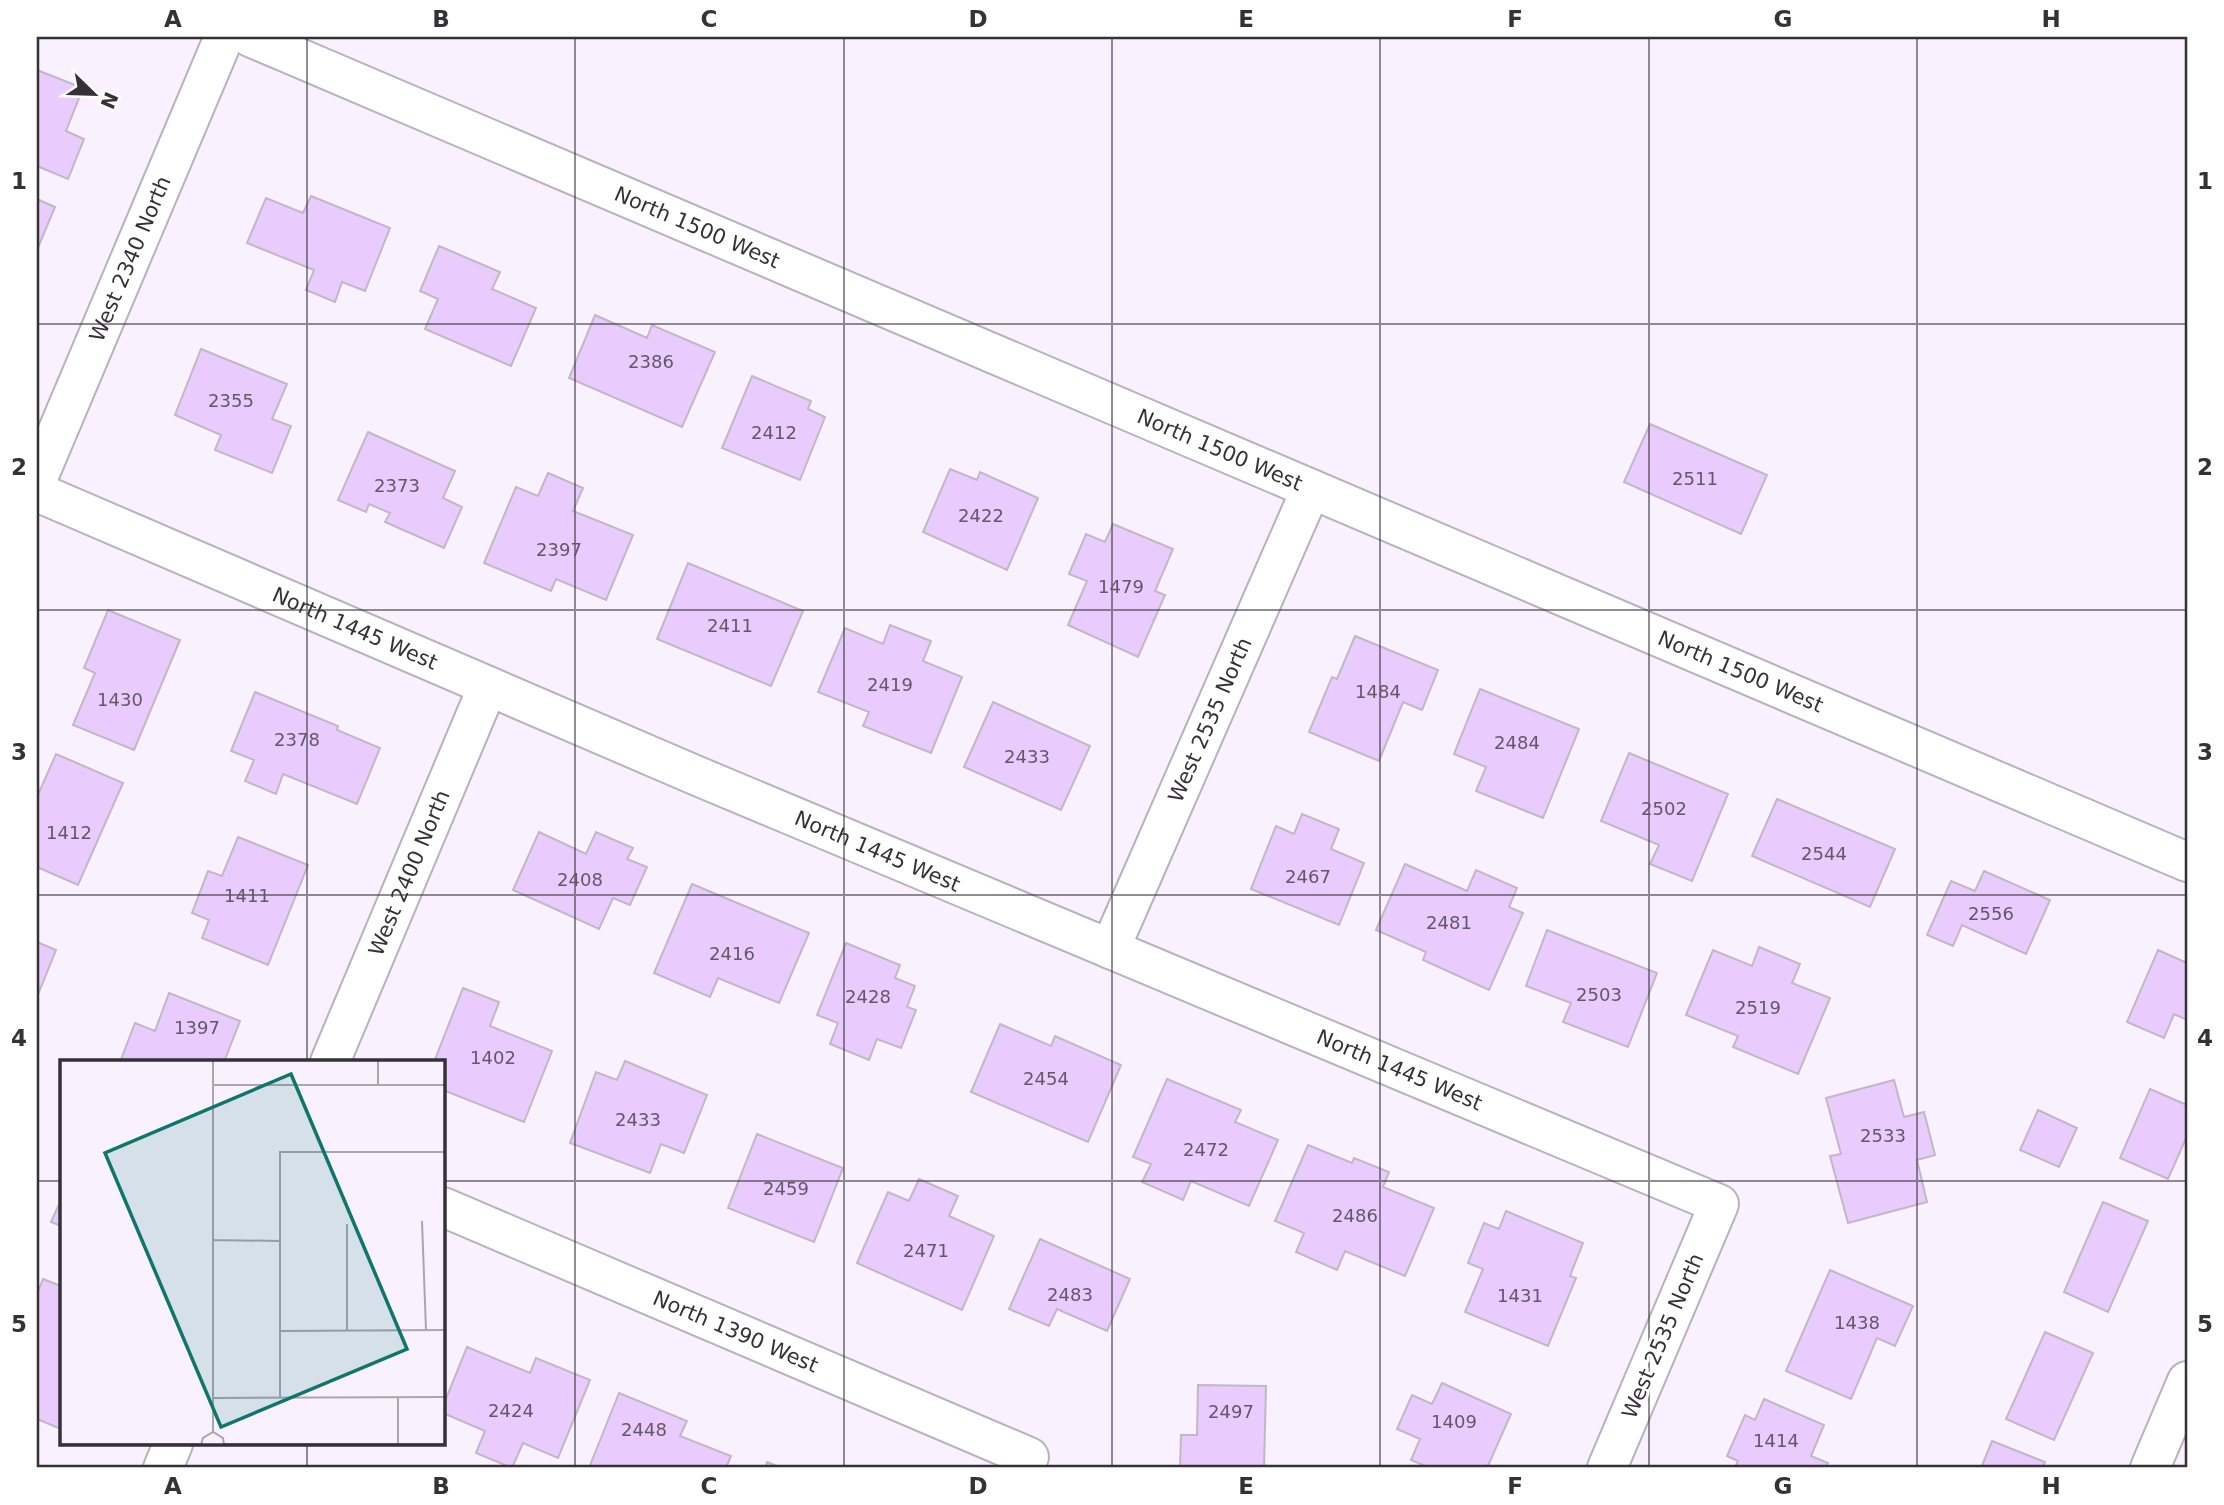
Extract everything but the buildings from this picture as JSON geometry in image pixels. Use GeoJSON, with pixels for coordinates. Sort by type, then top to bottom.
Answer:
{"type":"FeatureCollection","features":[{"type":"Feature","properties":{"kind":"street","name":"West 2340 North"},"geometry":{"type":"LineString","coordinates":[[37,480],[224,37]]}},
{"type":"Feature","properties":{"kind":"street","name":"North 1500 West"},"geometry":{"type":"LineString","coordinates":[[250,37],[2187,862]]}},
{"type":"Feature","properties":{"kind":"street","name":"West 2535 North"},"geometry":{"type":"LineString","coordinates":[[1110,949],[1311,489]]}},
{"type":"Feature","properties":{"kind":"street","name":"North 1445 West"},"geometry":{"type":"LineString","coordinates":[[37,492],[695,775],[1719,1204]]}},
{"type":"Feature","properties":{"kind":"street","name":"West 2400 North"},"geometry":{"type":"LineString","coordinates":[[331,1060],[488,686]]}},
{"type":"Feature","properties":{"kind":"street","name":"West 2535 North"},"geometry":{"type":"LineString","coordinates":[[1607,1468],[1719,1204]]}},
{"type":"Feature","properties":{"kind":"street","name":"North 1390 West"},"geometry":{"type":"LineString","coordinates":[[444,1207],[1029,1457]]}},
{"type":"Feature","properties":{"kind":"street"},"geometry":{"type":"LineString","coordinates":[[2150,1468],[2187,1381]]}},
{"type":"Feature","properties":{"kind":"street"},"geometry":{"type":"LineString","coordinates":[[163,1468],[172,1446]]}}]}
